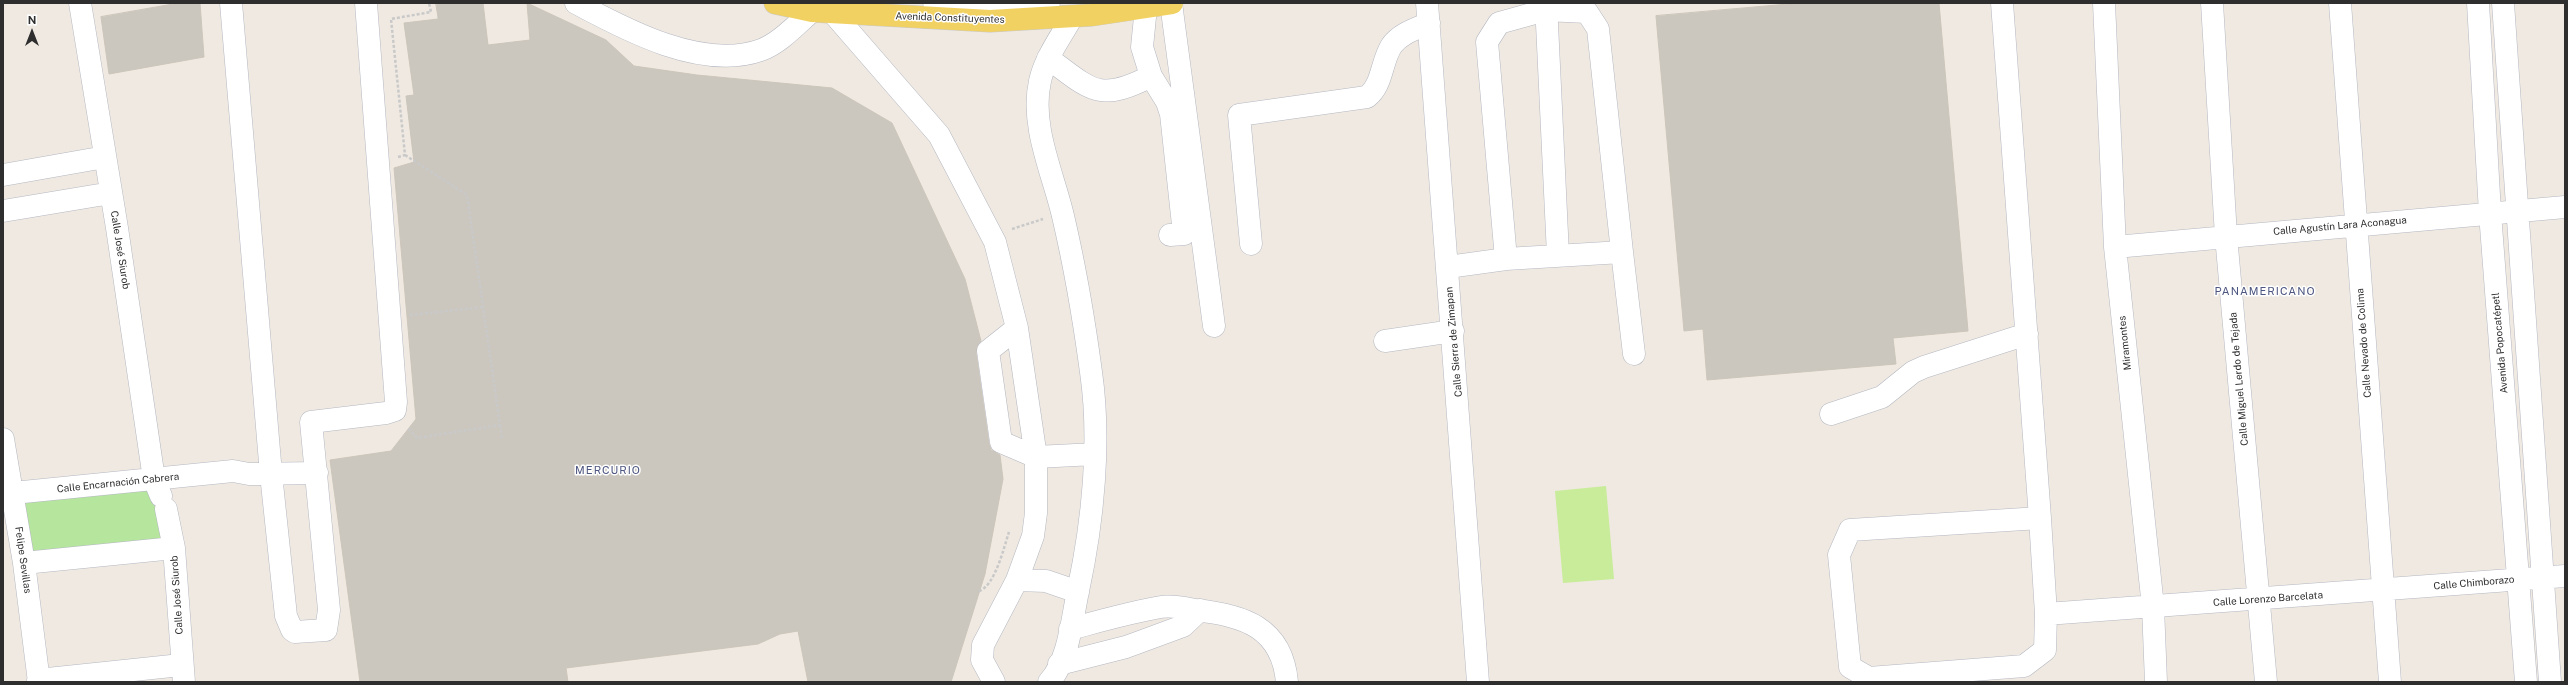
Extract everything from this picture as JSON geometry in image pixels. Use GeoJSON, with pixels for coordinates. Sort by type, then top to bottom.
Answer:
{"type":"FeatureCollection","features":[{"type":"Feature","properties":{"kind":"main road","name":"Avenida Constituyentes"},"geometry":{"type":"LineString","coordinates":[[775,3],[823,12],[990,21],[1072,16],[1172,3]]}},
{"type":"Feature","properties":{"kind":"street","name":"Calle José Siurob"},"geometry":{"type":"LineString","coordinates":[[80,3],[161,495],[174,548],[183,673]]}},
{"type":"Feature","properties":{"kind":"street"},"geometry":{"type":"LineString","coordinates":[[231,3],[270,467],[286,616],[292,630],[295,632],[324,630],[326,628],[329,610],[311,422],[386,413],[395,410],[366,3]]}},
{"type":"Feature","properties":{"kind":"street"},"geometry":{"type":"LineString","coordinates":[[576,3],[653,40],[695,53],[727,55],[761,50],[823,12],[940,136],[995,242],[1017,328],[1036,456],[1036,513],[1033,536],[1017,580],[983,645],[982,660],[994,682]]}},
{"type":"Feature","properties":{"kind":"street"},"geometry":{"type":"LineString","coordinates":[[934,3],[989,6],[1049,3]]}},
{"type":"Feature","properties":{"kind":"street"},"geometry":{"type":"LineString","coordinates":[[1172,3],[1214,326]]}},
{"type":"Feature","properties":{"kind":"street"},"geometry":{"type":"LineString","coordinates":[[2002,3],[2040,518],[2046,614],[2045,650],[2024,666],[1869,678],[1850,667],[1839,555],[1850,530],[2040,518]]}},
{"type":"Feature","properties":{"kind":"street","name":"Miramontes"},"geometry":{"type":"LineString","coordinates":[[2104,3],[2115,247],[2153,607],[2156,682]]}},
{"type":"Feature","properties":{"kind":"street","name":"Calle Miguel Lerdo de Tejada"},"geometry":{"type":"LineString","coordinates":[[2212,3],[2226,236],[2266,682]]}},
{"type":"Feature","properties":{"kind":"street","name":"Calle Nevado de Colima"},"geometry":{"type":"LineString","coordinates":[[2340,3],[2355,226],[2390,682]]}},
{"type":"Feature","properties":{"kind":"street","name":"Avenida Popocatépetl"},"geometry":{"type":"LineString","coordinates":[[2478,3],[2490,213],[2526,682]]}},
{"type":"Feature","properties":{"kind":"street"},"geometry":{"type":"LineString","coordinates":[[2503,3],[2550,682]]}},
{"type":"Feature","properties":{"kind":"street"},"geometry":{"type":"LineString","coordinates":[[1546,6],[1558,256]]}},
{"type":"Feature","properties":{"kind":"street"},"geometry":{"type":"LineString","coordinates":[[1506,259],[1487,42],[1499,23],[1546,6],[1587,12],[1598,30],[1634,354]]}},
{"type":"Feature","properties":{"kind":"street"},"geometry":{"type":"LineString","coordinates":[[1146,7],[1142,47],[1151,76],[1167,102],[1172,122],[1184,234],[1170,235]]}},
{"type":"Feature","properties":{"kind":"street"},"geometry":{"type":"LineString","coordinates":[[1251,244],[1239,115],[1367,97],[1374,91],[1392,46],[1428,13]]}},
{"type":"Feature","properties":{"kind":"street","name":"Calle Sierra de Zimapan"},"geometry":{"type":"LineString","coordinates":[[1428,13],[1453,331],[1478,682]]}},
{"type":"Feature","properties":{"kind":"street"},"geometry":{"type":"LineString","coordinates":[[1054,673],[1070,629],[1088,541],[1095,454],[1095,420],[1092,373],[1071,253],[1040,134],[1037,105],[1040,81],[1048,58],[1072,16]]}},
{"type":"Feature","properties":{"kind":"street"},"geometry":{"type":"LineString","coordinates":[[1048,58],[1090,88],[1112,91],[1130,87],[1151,76]]}},
{"type":"Feature","properties":{"kind":"street"},"geometry":{"type":"LineString","coordinates":[[3,175],[105,157]]}},
{"type":"Feature","properties":{"kind":"street"},"geometry":{"type":"LineString","coordinates":[[3,211],[111,193]]}},
{"type":"Feature","properties":{"kind":"street","name":"Calle Agustín Lara Aconagua"},"geometry":{"type":"LineString","coordinates":[[2115,247],[2565,207]]}},
{"type":"Feature","properties":{"kind":"street"},"geometry":{"type":"LineString","coordinates":[[1448,267],[1506,259],[1622,252]]}},
{"type":"Feature","properties":{"kind":"street"},"geometry":{"type":"LineString","coordinates":[[1017,328],[988,351],[1001,442],[1036,456],[1095,454]]}},
{"type":"Feature","properties":{"kind":"street"},"geometry":{"type":"LineString","coordinates":[[1385,341],[1453,331]]}},
{"type":"Feature","properties":{"kind":"street"},"geometry":{"type":"LineString","coordinates":[[1831,414],[1882,397],[1913,372],[1924,367],[2027,334]]}},
{"type":"Feature","properties":{"kind":"street","name":"Felipe Sevillas"},"geometry":{"type":"LineString","coordinates":[[3,439],[8,493],[24,563],[39,681]]}},
{"type":"Feature","properties":{"kind":"street","name":"Calle Encarnación Cabrera"},"geometry":{"type":"LineString","coordinates":[[8,493],[161,495],[233,471],[245,462],[270,467]]}},
{"type":"Feature","properties":{"kind":"street"},"geometry":{"type":"LineString","coordinates":[[270,467],[316,467]]}},
{"type":"Feature","properties":{"kind":"street"},"geometry":{"type":"LineString","coordinates":[[24,563],[174,548]]}},
{"type":"Feature","properties":{"kind":"street","name":"Calle Chimborazo"},"geometry":{"type":"LineString","coordinates":[[2384,591],[2565,576]]}},
{"type":"Feature","properties":{"kind":"street"},"geometry":{"type":"LineString","coordinates":[[1017,580],[1046,582],[1078,592]]}},
{"type":"Feature","properties":{"kind":"street","name":"Calle Lorenzo Barcelata"},"geometry":{"type":"LineString","coordinates":[[2046,614],[2096,612],[2384,591]]}},
{"type":"Feature","properties":{"kind":"street"},"geometry":{"type":"LineString","coordinates":[[1070,629],[1163,606],[1229,613],[1254,624],[1274,642],[1286,667],[1287,682]]}},
{"type":"Feature","properties":{"kind":"street"},"geometry":{"type":"LineString","coordinates":[[1054,673],[1183,626],[1200,610]]}},
{"type":"Feature","properties":{"kind":"street"},"geometry":{"type":"LineString","coordinates":[[39,681],[183,673]]}},
{"type":"Feature","properties":{"kind":"path"},"geometry":{"type":"LineString","coordinates":[[405,155],[390,19],[431,12],[429,3]]}},
{"type":"Feature","properties":{"kind":"path"},"geometry":{"type":"LineString","coordinates":[[378,164],[405,155]]}},
{"type":"Feature","properties":{"kind":"path"},"geometry":{"type":"LineString","coordinates":[[405,155],[467,195],[502,438]]}},
{"type":"Feature","properties":{"kind":"path"},"geometry":{"type":"LineString","coordinates":[[1010,229],[1044,219]]}},
{"type":"Feature","properties":{"kind":"path"},"geometry":{"type":"LineString","coordinates":[[388,318],[483,307]]}},
{"type":"Feature","properties":{"kind":"path"},"geometry":{"type":"LineString","coordinates":[[395,410],[417,438],[500,425]]}},
{"type":"Feature","properties":{"kind":"path"},"geometry":{"type":"LineString","coordinates":[[979,591],[984,589],[996,570],[1009,532]]}},
{"type":"Feature","properties":{"kind":"green space"},"geometry":{"type":"Polygon","coordinates":[[[1606,486],[1614,579],[1563,583],[1555,491],[1606,486]]]}},
{"type":"Feature","properties":{"kind":"green space"},"geometry":{"type":"Polygon","coordinates":[[[151,489],[167,545],[29,558],[21,501],[151,489]]]}},
{"type":"Feature","properties":{"kind":"building"},"geometry":{"type":"Polygon","coordinates":[[[179,3],[200,3],[204,57],[109,74],[101,17],[179,3]]]}},
{"type":"Feature","properties":{"kind":"building"},"geometry":{"type":"Polygon","coordinates":[[[436,3],[483,3],[488,45],[530,40],[527,3],[606,40],[634,66],[697,75],[832,88],[892,123],[965,279],[981,341],[977,346],[976,353],[989,444],[991,450],[1000,455],[1003,479],[985,574],[951,682],[808,682],[798,631],[780,634],[758,644],[566,668],[568,682],[360,682],[330,460],[391,451],[416,419],[394,168],[414,162],[406,96],[414,95],[404,23],[438,19],[436,3]]]}},
{"type":"Feature","properties":{"kind":"building"},"geometry":{"type":"Polygon","coordinates":[[[1800,3],[1939,3],[1968,331],[1893,338],[1896,364],[1707,380],[1703,329],[1684,331],[1656,16],[1800,3]]]}},
{"type":"Feature","properties":{"kind":"district","name":"PANAMERICANO"},"geometry":{"type":"Point","coordinates":[2265,292]}},
{"type":"Feature","properties":{"kind":"district","name":"MERCURIO"},"geometry":{"type":"Point","coordinates":[608,471]}}]}
